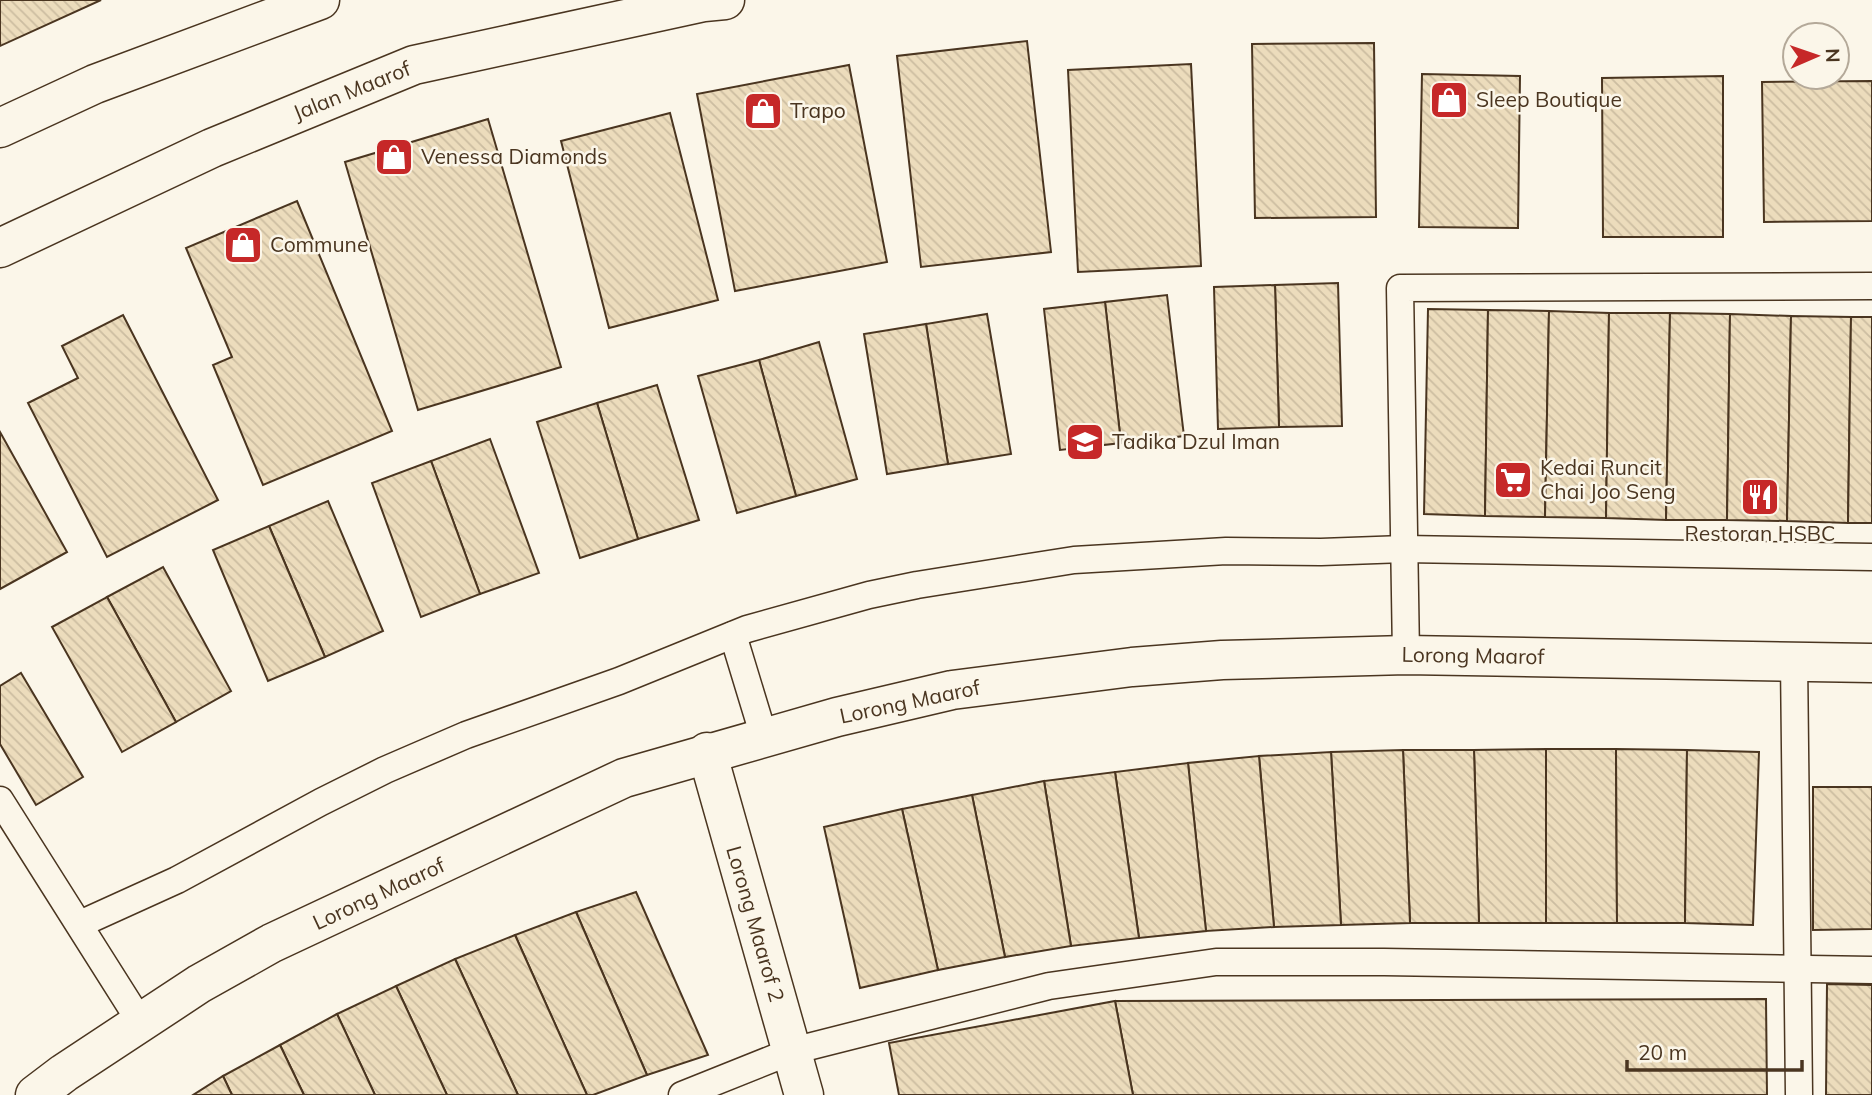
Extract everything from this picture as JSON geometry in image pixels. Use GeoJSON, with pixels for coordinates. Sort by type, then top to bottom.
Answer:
{"type":"FeatureCollection","features":[{"type":"Feature","properties":{"kind":"street"},"geometry":{"type":"LineString","coordinates":[[0,128],[95,83],[320,0]]}},
{"type":"Feature","properties":{"kind":"street","name":"Jalan Maarof"},"geometry":{"type":"LineString","coordinates":[[0,248],[212,148],[414,65],[704,2],[725,0]]}},
{"type":"Feature","properties":{"kind":"street","name":"Lorong Maarof"},"geometry":{"type":"LineString","coordinates":[[35,1095],[199,984],[272,943],[624,778],[707,752],[837,717],[952,690],[1118,668],[1222,660],[1406,655],[1872,663]]}},
{"type":"Feature","properties":{"kind":"street","name":"Lorong Maarof 2"},"geometry":{"type":"LineString","coordinates":[[707,752],[804,1095]]}},
{"type":"Feature","properties":{"kind":"lane"},"geometry":{"type":"LineString","coordinates":[[1406,655],[1400,288],[1872,286]]}},
{"type":"Feature","properties":{"kind":"lane"},"geometry":{"type":"LineString","coordinates":[[80,924],[177,880],[289,817],[385,770],[466,736],[619,681],[733,635],[869,595],[947,579],[1038,564],[1162,553],[1404,549],[1872,557]]}},
{"type":"Feature","properties":{"kind":"lane"},"geometry":{"type":"LineString","coordinates":[[733,635],[764,737]]}},
{"type":"Feature","properties":{"kind":"lane"},"geometry":{"type":"LineString","coordinates":[[1794,660],[1799,1095]]}},
{"type":"Feature","properties":{"kind":"lane"},"geometry":{"type":"LineString","coordinates":[[0,800],[141,1023]]}},
{"type":"Feature","properties":{"kind":"lane"},"geometry":{"type":"LineString","coordinates":[[682,1095],[792,1051],[1049,986],[1216,962],[1872,970]]}},
{"type":"Feature","properties":{"kind":"building"},"geometry":{"type":"Polygon","coordinates":[[[0,0],[101,0],[0,46],[0,0]]]}},
{"type":"Feature","properties":{"kind":"building"},"geometry":{"type":"Polygon","coordinates":[[[1027,41],[1051,252],[921,267],[897,56],[1027,41]]]}},
{"type":"Feature","properties":{"kind":"building"},"geometry":{"type":"Polygon","coordinates":[[[1374,43],[1376,217],[1255,218],[1252,44],[1374,43]]]}},
{"type":"Feature","properties":{"kind":"building"},"geometry":{"type":"Polygon","coordinates":[[[1191,64],[1201,266],[1078,272],[1068,70],[1191,64]]]}},
{"type":"Feature","properties":{"kind":"building"},"geometry":{"type":"Polygon","coordinates":[[[849,65],[887,262],[735,291],[697,94],[849,65]]]}},
{"type":"Feature","properties":{"kind":"building"},"geometry":{"type":"Polygon","coordinates":[[[1422,74],[1520,76],[1518,228],[1419,227],[1422,74]]]}},
{"type":"Feature","properties":{"kind":"building"},"geometry":{"type":"Polygon","coordinates":[[[1723,76],[1723,237],[1603,237],[1602,78],[1723,76]]]}},
{"type":"Feature","properties":{"kind":"building"},"geometry":{"type":"Polygon","coordinates":[[[1851,81],[1872,81],[1872,221],[1764,222],[1762,82],[1781,82],[1781,91],[1851,91],[1851,81]]]}},
{"type":"Feature","properties":{"kind":"building"},"geometry":{"type":"Polygon","coordinates":[[[670,113],[718,300],[609,328],[561,141],[670,113]]]}},
{"type":"Feature","properties":{"kind":"building"},"geometry":{"type":"Polygon","coordinates":[[[488,119],[561,367],[418,410],[345,162],[488,119]]]}},
{"type":"Feature","properties":{"kind":"building"},"geometry":{"type":"Polygon","coordinates":[[[297,201],[392,431],[263,485],[213,365],[232,357],[186,248],[297,201]]]}},
{"type":"Feature","properties":{"kind":"building"},"geometry":{"type":"Polygon","coordinates":[[[1338,283],[1342,426],[1279,427],[1275,285],[1338,283]]]}},
{"type":"Feature","properties":{"kind":"building"},"geometry":{"type":"Polygon","coordinates":[[[1275,285],[1279,427],[1218,429],[1214,287],[1275,285]]]}},
{"type":"Feature","properties":{"kind":"building"},"geometry":{"type":"Polygon","coordinates":[[[1167,295],[1184,436],[1121,443],[1105,302],[1167,295]]]}},
{"type":"Feature","properties":{"kind":"building"},"geometry":{"type":"Polygon","coordinates":[[[1105,302],[1121,443],[1060,450],[1044,309],[1105,302]]]}},
{"type":"Feature","properties":{"kind":"building"},"geometry":{"type":"Polygon","coordinates":[[[1428,309],[1488,310],[1485,516],[1424,514],[1428,309]]]}},
{"type":"Feature","properties":{"kind":"building"},"geometry":{"type":"Polygon","coordinates":[[[1488,310],[1549,311],[1545,517],[1485,516],[1488,310]]]}},
{"type":"Feature","properties":{"kind":"building"},"geometry":{"type":"Polygon","coordinates":[[[1549,311],[1609,313],[1606,518],[1545,517],[1549,311]]]}},
{"type":"Feature","properties":{"kind":"building"},"geometry":{"type":"Polygon","coordinates":[[[1609,313],[1670,313],[1666,520],[1606,518],[1609,313]]]}},
{"type":"Feature","properties":{"kind":"building"},"geometry":{"type":"Polygon","coordinates":[[[1670,313],[1730,314],[1727,520],[1666,520],[1670,313]]]}},
{"type":"Feature","properties":{"kind":"building"},"geometry":{"type":"Polygon","coordinates":[[[987,314],[1011,454],[948,464],[926,324],[987,314]]]}},
{"type":"Feature","properties":{"kind":"building"},"geometry":{"type":"Polygon","coordinates":[[[1730,314],[1791,316],[1787,521],[1727,520],[1730,314]]]}},
{"type":"Feature","properties":{"kind":"building"},"geometry":{"type":"Polygon","coordinates":[[[123,315],[218,500],[107,557],[28,403],[78,378],[62,346],[123,315]]]}},
{"type":"Feature","properties":{"kind":"building"},"geometry":{"type":"Polygon","coordinates":[[[1791,316],[1851,317],[1848,523],[1787,521],[1791,316]]]}},
{"type":"Feature","properties":{"kind":"building"},"geometry":{"type":"Polygon","coordinates":[[[1851,317],[1872,317],[1872,523],[1848,523],[1851,317]]]}},
{"type":"Feature","properties":{"kind":"building"},"geometry":{"type":"Polygon","coordinates":[[[926,324],[948,464],[887,474],[864,334],[926,324]]]}},
{"type":"Feature","properties":{"kind":"building"},"geometry":{"type":"Polygon","coordinates":[[[819,342],[857,479],[796,496],[759,360],[819,342]]]}},
{"type":"Feature","properties":{"kind":"building"},"geometry":{"type":"Polygon","coordinates":[[[759,360],[796,496],[737,513],[698,376],[759,360]]]}},
{"type":"Feature","properties":{"kind":"building"},"geometry":{"type":"Polygon","coordinates":[[[657,385],[699,520],[638,539],[597,403],[657,385]]]}},
{"type":"Feature","properties":{"kind":"building"},"geometry":{"type":"Polygon","coordinates":[[[597,403],[638,539],[580,558],[537,422],[597,403]]]}},
{"type":"Feature","properties":{"kind":"building"},"geometry":{"type":"Polygon","coordinates":[[[0,432],[67,552],[0,589],[0,432]]]}},
{"type":"Feature","properties":{"kind":"building"},"geometry":{"type":"Polygon","coordinates":[[[490,439],[539,573],[480,594],[431,461],[490,439]]]}},
{"type":"Feature","properties":{"kind":"building"},"geometry":{"type":"Polygon","coordinates":[[[431,461],[480,594],[421,617],[372,483],[431,461]]]}},
{"type":"Feature","properties":{"kind":"building"},"geometry":{"type":"Polygon","coordinates":[[[328,501],[383,631],[325,657],[269,526],[328,501]]]}},
{"type":"Feature","properties":{"kind":"building"},"geometry":{"type":"Polygon","coordinates":[[[269,526],[325,657],[268,681],[213,550],[269,526]]]}},
{"type":"Feature","properties":{"kind":"building"},"geometry":{"type":"Polygon","coordinates":[[[163,567],[231,691],[176,722],[107,597],[163,567]]]}},
{"type":"Feature","properties":{"kind":"building"},"geometry":{"type":"Polygon","coordinates":[[[107,597],[176,722],[122,752],[52,627],[107,597]]]}},
{"type":"Feature","properties":{"kind":"building"},"geometry":{"type":"Polygon","coordinates":[[[21,673],[83,777],[36,805],[0,744],[0,686],[21,673]]]}},
{"type":"Feature","properties":{"kind":"building"},"geometry":{"type":"Polygon","coordinates":[[[1546,749],[1616,749],[1617,923],[1546,923],[1546,749]]]}},
{"type":"Feature","properties":{"kind":"building"},"geometry":{"type":"Polygon","coordinates":[[[1546,749],[1546,923],[1479,923],[1474,750],[1546,749]]]}},
{"type":"Feature","properties":{"kind":"building"},"geometry":{"type":"Polygon","coordinates":[[[1616,749],[1687,750],[1685,923],[1617,923],[1616,749]]]}},
{"type":"Feature","properties":{"kind":"building"},"geometry":{"type":"Polygon","coordinates":[[[1403,750],[1474,750],[1479,923],[1410,923],[1403,750]]]}},
{"type":"Feature","properties":{"kind":"building"},"geometry":{"type":"Polygon","coordinates":[[[1403,750],[1410,923],[1341,925],[1331,752],[1403,750]]]}},
{"type":"Feature","properties":{"kind":"building"},"geometry":{"type":"Polygon","coordinates":[[[1687,750],[1759,752],[1753,925],[1685,923],[1687,750]]]}},
{"type":"Feature","properties":{"kind":"building"},"geometry":{"type":"Polygon","coordinates":[[[1331,752],[1341,925],[1274,927],[1259,756],[1331,752]]]}},
{"type":"Feature","properties":{"kind":"building"},"geometry":{"type":"Polygon","coordinates":[[[1259,756],[1274,927],[1206,931],[1188,763],[1259,756]]]}},
{"type":"Feature","properties":{"kind":"building"},"geometry":{"type":"Polygon","coordinates":[[[1188,763],[1206,931],[1139,938],[1115,772],[1188,763]]]}},
{"type":"Feature","properties":{"kind":"building"},"geometry":{"type":"Polygon","coordinates":[[[1115,772],[1139,938],[1071,946],[1044,781],[1115,772]]]}},
{"type":"Feature","properties":{"kind":"building"},"geometry":{"type":"Polygon","coordinates":[[[1044,781],[1071,946],[1005,957],[972,795],[1044,781]]]}},
{"type":"Feature","properties":{"kind":"building"},"geometry":{"type":"Polygon","coordinates":[[[1813,787],[1872,787],[1872,929],[1813,930],[1813,787]]]}},
{"type":"Feature","properties":{"kind":"building"},"geometry":{"type":"Polygon","coordinates":[[[972,795],[1005,957],[938,970],[902,809],[972,795]]]}},
{"type":"Feature","properties":{"kind":"building"},"geometry":{"type":"Polygon","coordinates":[[[902,809],[938,970],[860,988],[824,827],[902,809]]]}},
{"type":"Feature","properties":{"kind":"building"},"geometry":{"type":"Polygon","coordinates":[[[636,892],[708,1055],[647,1075],[576,912],[636,892]]]}},
{"type":"Feature","properties":{"kind":"building"},"geometry":{"type":"Polygon","coordinates":[[[576,912],[647,1075],[593,1095],[587,1095],[515,935],[576,912]]]}},
{"type":"Feature","properties":{"kind":"building"},"geometry":{"type":"Polygon","coordinates":[[[515,935],[587,1095],[518,1095],[455,959],[515,935]]]}},
{"type":"Feature","properties":{"kind":"building"},"geometry":{"type":"Polygon","coordinates":[[[455,959],[518,1095],[447,1095],[396,986],[455,959]]]}},
{"type":"Feature","properties":{"kind":"building"},"geometry":{"type":"Polygon","coordinates":[[[1827,984],[1872,985],[1872,1095],[1826,1095],[1827,984]]]}},
{"type":"Feature","properties":{"kind":"building"},"geometry":{"type":"Polygon","coordinates":[[[396,986],[447,1095],[375,1095],[337,1014],[396,986]]]}},
{"type":"Feature","properties":{"kind":"building"},"geometry":{"type":"Polygon","coordinates":[[[1766,999],[1767,1095],[1133,1095],[1115,1001],[1766,999]]]}},
{"type":"Feature","properties":{"kind":"building"},"geometry":{"type":"Polygon","coordinates":[[[1115,1001],[1133,1095],[899,1095],[889,1043],[1115,1001]]]}},
{"type":"Feature","properties":{"kind":"building"},"geometry":{"type":"Polygon","coordinates":[[[337,1014],[375,1095],[304,1095],[280,1045],[337,1014]]]}},
{"type":"Feature","properties":{"kind":"building"},"geometry":{"type":"Polygon","coordinates":[[[280,1045],[304,1095],[232,1095],[223,1076],[280,1045]]]}},
{"type":"Feature","properties":{"kind":"building"},"geometry":{"type":"Polygon","coordinates":[[[223,1076],[232,1095],[193,1095],[223,1076]]]}},
{"type":"Feature","properties":{"kind":"place","name":"Sleep Boutique"},"geometry":{"type":"Point","coordinates":[1449,100]}},
{"type":"Feature","properties":{"kind":"place","name":"Trapo"},"geometry":{"type":"Point","coordinates":[763,111]}},
{"type":"Feature","properties":{"kind":"place","name":"Venessa Diamonds"},"geometry":{"type":"Point","coordinates":[394,157]}},
{"type":"Feature","properties":{"kind":"place","name":"Commune"},"geometry":{"type":"Point","coordinates":[243,245]}},
{"type":"Feature","properties":{"kind":"place","name":"Tadika Dzul Iman"},"geometry":{"type":"Point","coordinates":[1085,442]}},
{"type":"Feature","properties":{"kind":"place","name":"Kedai Runcit Chai Joo Seng"},"geometry":{"type":"Point","coordinates":[1513,480]}},
{"type":"Feature","properties":{"kind":"place","name":"Restoran HSBC"},"geometry":{"type":"Point","coordinates":[1760,497]}}]}
